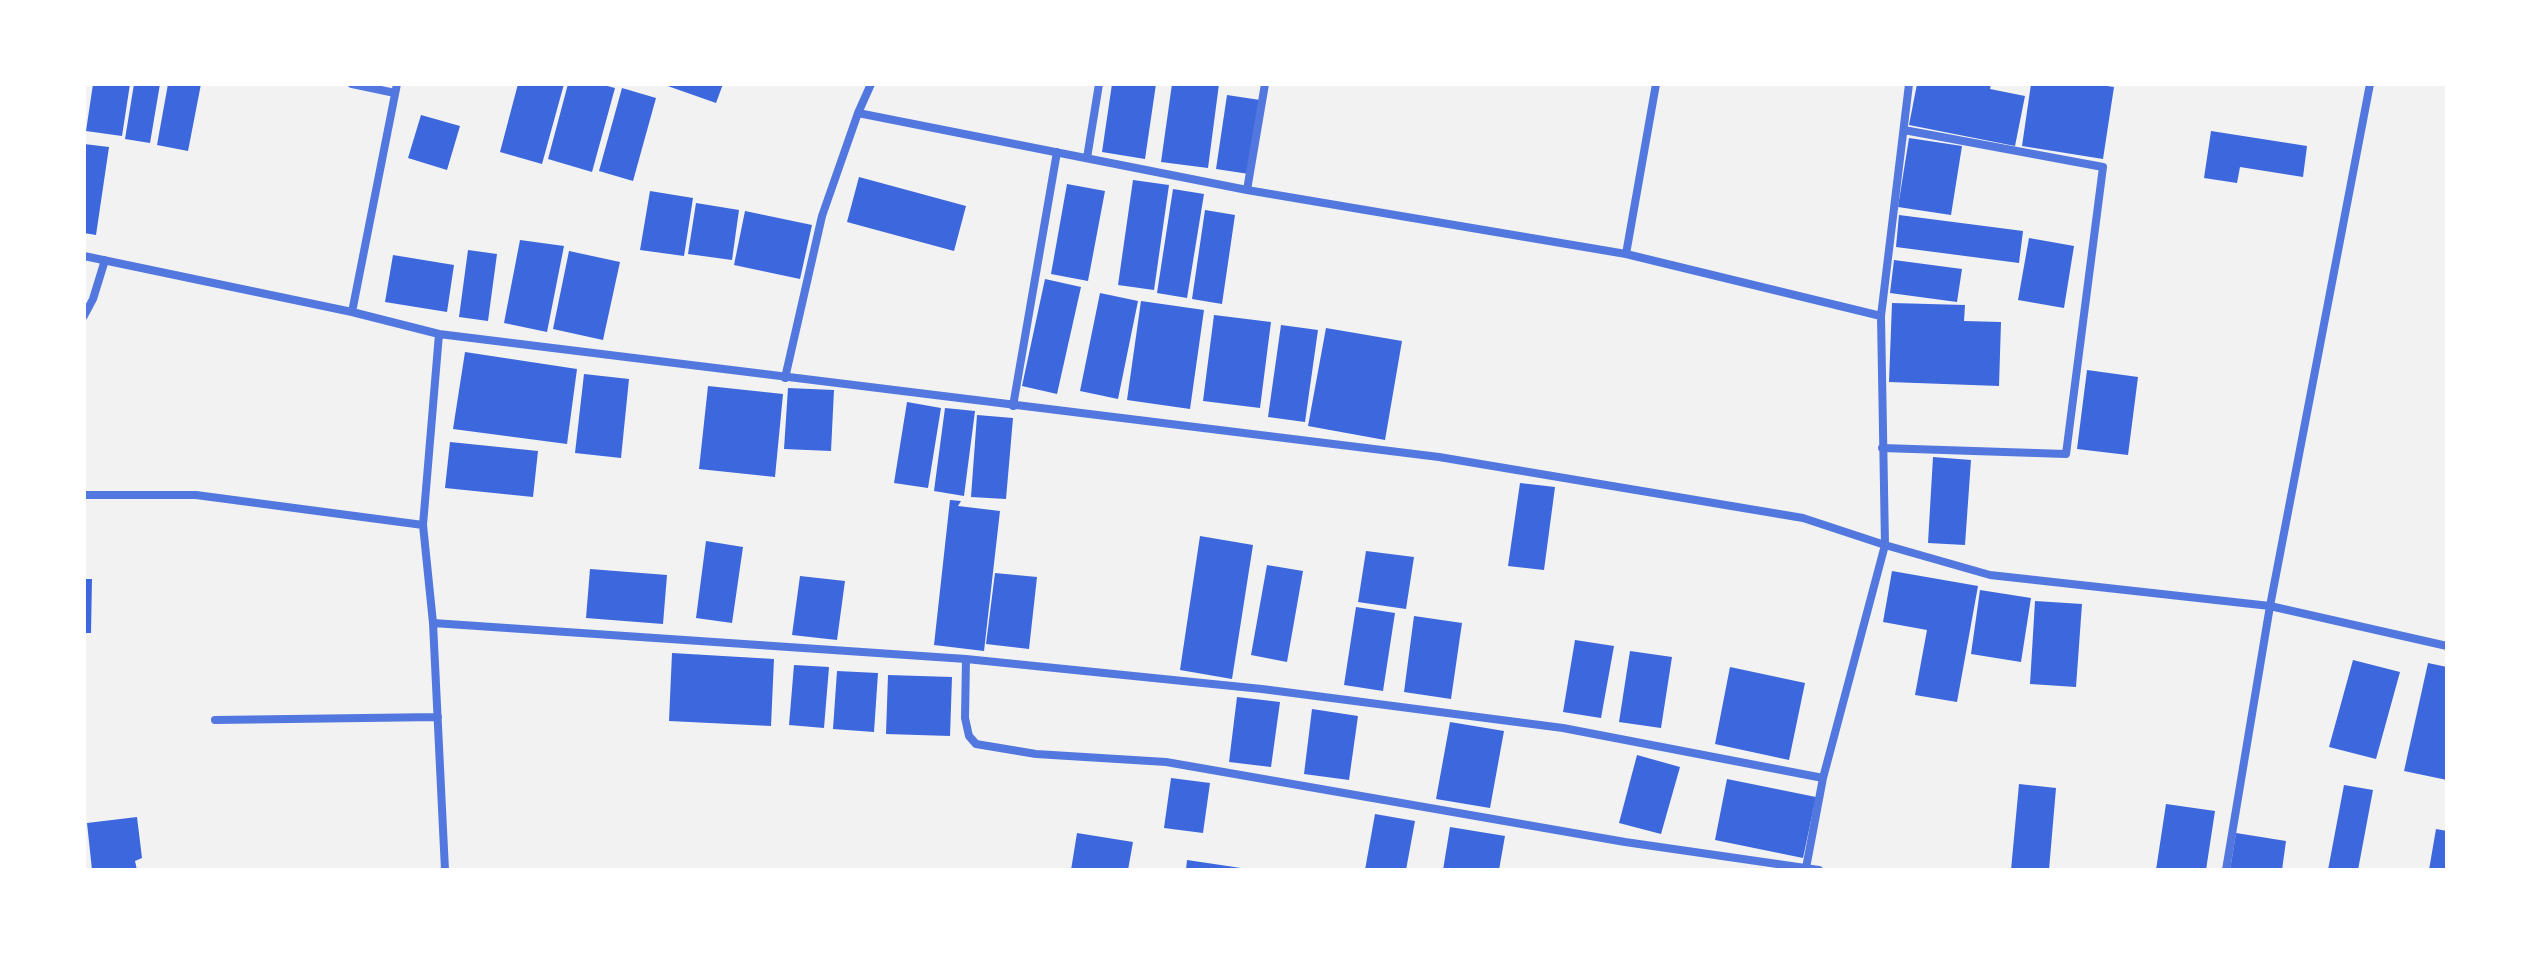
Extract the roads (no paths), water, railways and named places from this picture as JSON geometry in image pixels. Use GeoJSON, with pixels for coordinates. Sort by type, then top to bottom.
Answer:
{"type":"FeatureCollection","features":[{"type":"Feature","properties":{"kind":"street"},"geometry":{"type":"LineString","coordinates":[[352,84],[396,89],[352,312]]}},
{"type":"Feature","properties":{"kind":"street"},"geometry":{"type":"LineString","coordinates":[[785,378],[822,216],[871,84]]}},
{"type":"Feature","properties":{"kind":"street"},"geometry":{"type":"LineString","coordinates":[[1087,158],[1099,84]]}},
{"type":"Feature","properties":{"kind":"street"},"geometry":{"type":"LineString","coordinates":[[1247,190],[1265,84]]}},
{"type":"Feature","properties":{"kind":"street"},"geometry":{"type":"LineString","coordinates":[[1626,254],[1656,84]]}},
{"type":"Feature","properties":{"kind":"street"},"geometry":{"type":"LineString","coordinates":[[1806,868],[1823,778],[1885,545],[1881,316],[1909,84]]}},
{"type":"Feature","properties":{"kind":"street"},"geometry":{"type":"LineString","coordinates":[[2226,870],[2270,606],[2370,84]]}},
{"type":"Feature","properties":{"kind":"street"},"geometry":{"type":"LineString","coordinates":[[858,113],[1247,190],[1626,254],[1881,316]]}},
{"type":"Feature","properties":{"kind":"street"},"geometry":{"type":"LineString","coordinates":[[1882,448],[2066,454],[2103,167],[1904,130]]}},
{"type":"Feature","properties":{"kind":"street"},"geometry":{"type":"LineString","coordinates":[[1013,406],[1057,152]]}},
{"type":"Feature","properties":{"kind":"street"},"geometry":{"type":"LineString","coordinates":[[84,256],[352,312],[439,334],[1439,457],[1803,518],[1990,575],[2270,606],[2447,646]]}},
{"type":"Feature","properties":{"kind":"street"},"geometry":{"type":"LineString","coordinates":[[84,316],[93,299],[105,260]]}},
{"type":"Feature","properties":{"kind":"street"},"geometry":{"type":"LineString","coordinates":[[439,334],[423,525],[433,623],[445,870]]}},
{"type":"Feature","properties":{"kind":"street"},"geometry":{"type":"LineString","coordinates":[[84,495],[196,495],[423,525]]}},
{"type":"Feature","properties":{"kind":"street"},"geometry":{"type":"LineString","coordinates":[[433,623],[966,659],[1262,689],[1563,728],[1823,778]]}},
{"type":"Feature","properties":{"kind":"street"},"geometry":{"type":"LineString","coordinates":[[966,659],[965,718],[969,736],[976,744],[1036,754],[1166,762],[1625,842],[1819,870]]}},
{"type":"Feature","properties":{"kind":"street"},"geometry":{"type":"LineString","coordinates":[[215,720],[438,717]]}}]}
